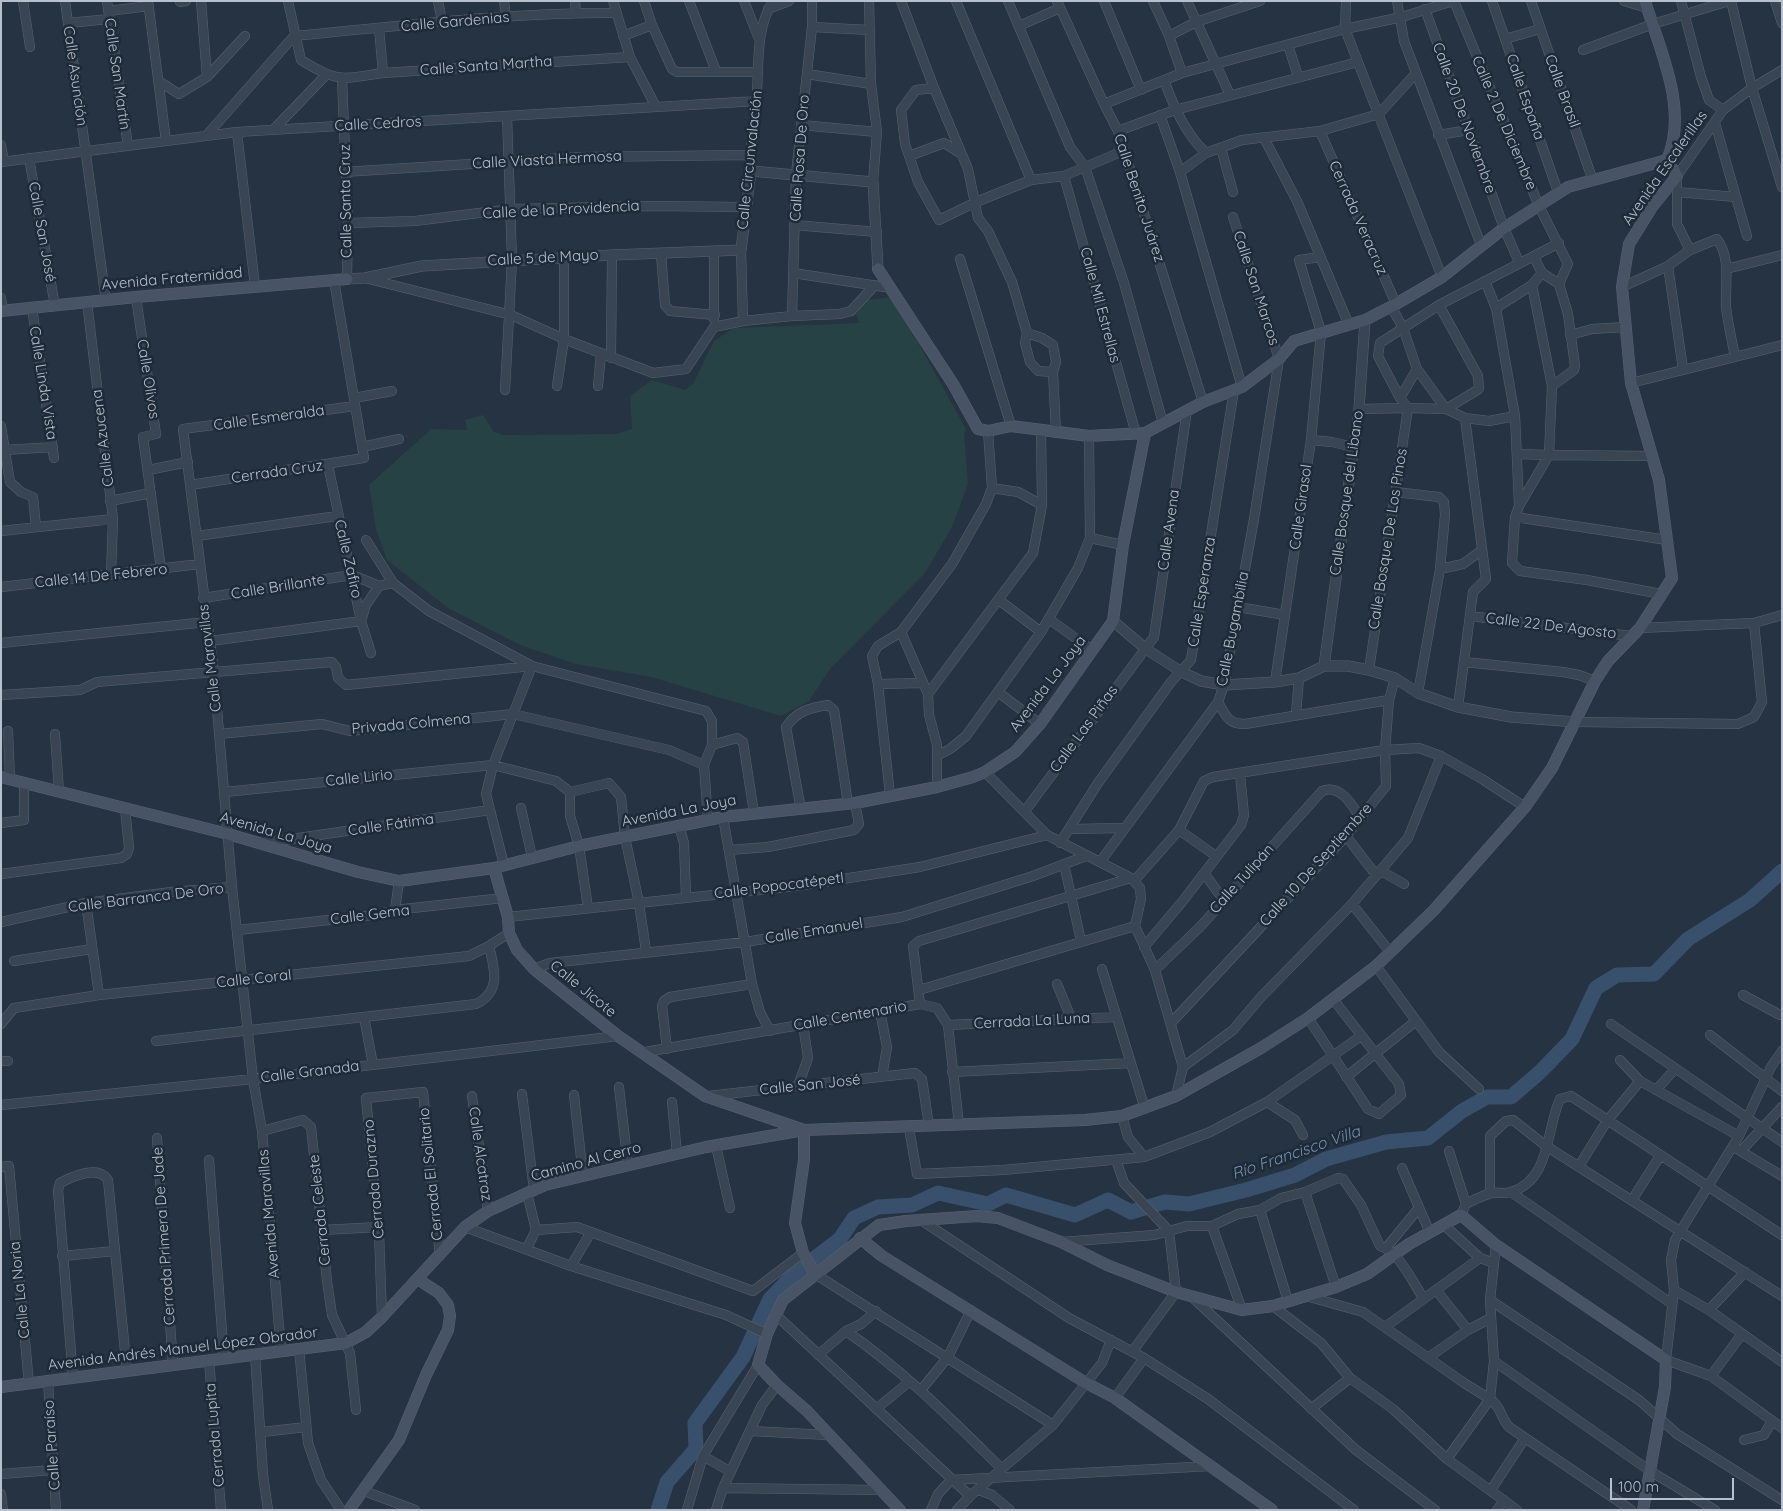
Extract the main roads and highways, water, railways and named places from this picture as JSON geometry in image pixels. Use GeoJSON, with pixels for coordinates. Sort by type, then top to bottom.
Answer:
{"type":"FeatureCollection","features":[{"type":"Feature","properties":{"kind":"main road","name":"Avenida Escalerillas"},"geometry":{"type":"LineString","coordinates":[[804,1130],[909,1128],[1085,1120],[1122,1116],[1176,1096],[1261,1048],[1308,1018],[1376,966],[1434,910],[1525,807],[1552,768],[1595,681],[1608,661],[1640,628],[1672,578],[1653,456],[1631,383],[1622,287],[1629,244],[1652,207],[1677,176],[1667,160],[1673,146],[1676,124],[1671,88],[1646,5]]}},
{"type":"Feature","properties":{"kind":"main road"},"geometry":{"type":"LineString","coordinates":[[878,269],[952,384],[978,429],[988,431],[1012,426],[1089,436],[1140,434],[1203,402],[1238,389],[1279,359],[1294,341],[1365,320],[1394,305],[1442,277],[1504,228],[1558,192],[1667,160]]}},
{"type":"Feature","properties":{"kind":"main road","name":"Avenida Fraternidad"},"geometry":{"type":"LineString","coordinates":[[2,311],[136,297],[347,279]]}},
{"type":"Feature","properties":{"kind":"main road","name":"Avenida La Joya"},"geometry":{"type":"LineString","coordinates":[[5,778],[264,843],[358,872],[400,881],[499,866],[579,846],[724,817],[851,803],[937,787],[985,772],[1015,752],[1040,724],[1112,621],[1140,434]]}},
{"type":"Feature","properties":{"kind":"main road","name":"Calle Jicote"},"geometry":{"type":"LineString","coordinates":[[499,866],[509,933],[518,950],[534,969],[618,1036],[645,1052],[705,1096],[804,1130]]}},
{"type":"Feature","properties":{"kind":"main road"},"geometry":{"type":"LineString","coordinates":[[804,1130],[804,1160],[795,1223],[803,1253],[814,1274]]}},
{"type":"Feature","properties":{"kind":"main road","name":"Camino Al Cerro"},"geometry":{"type":"LineString","coordinates":[[366,1332],[419,1280],[465,1227],[488,1211],[531,1191],[583,1176],[677,1154],[804,1130]]}},
{"type":"Feature","properties":{"kind":"main road"},"geometry":{"type":"LineString","coordinates":[[900,1510],[807,1411],[777,1385],[758,1364],[767,1334],[782,1300],[879,1225],[977,1216],[998,1218],[1061,1242],[1107,1265],[1176,1292],[1242,1310],[1272,1306],[1336,1287],[1367,1274],[1390,1251],[1409,1244],[1461,1215],[1496,1245],[1666,1360],[1665,1387],[1643,1510]]}},
{"type":"Feature","properties":{"kind":"main road"},"geometry":{"type":"LineString","coordinates":[[860,1238],[882,1256],[1086,1382],[1116,1398],[1272,1510]]}},
{"type":"Feature","properties":{"kind":"main road"},"geometry":{"type":"LineString","coordinates":[[349,1510],[399,1440],[448,1330],[450,1316],[448,1305],[439,1293],[419,1280]]}},
{"type":"Feature","properties":{"kind":"main road","name":"Avenida Andrés Manuel López Obrador"},"geometry":{"type":"LineString","coordinates":[[1,1387],[346,1343],[366,1332]]}},
{"type":"Feature","properties":{"kind":"waterway","name":"Río Francisco Villa"},"geometry":{"type":"LineString","coordinates":[[658,1510],[667,1482],[696,1449],[695,1423],[743,1357],[770,1299],[794,1274],[840,1239],[854,1218],[878,1207],[912,1205],[938,1193],[988,1204],[1006,1195],[1075,1215],[1108,1200],[1131,1212],[1165,1202],[1189,1204],[1246,1190],[1295,1175],[1326,1159],[1386,1142],[1428,1138],[1462,1111],[1487,1097],[1511,1097],[1540,1072],[1572,1039],[1596,988],[1617,975],[1654,974],[1688,939],[1750,900],[1782,871]]}}]}
